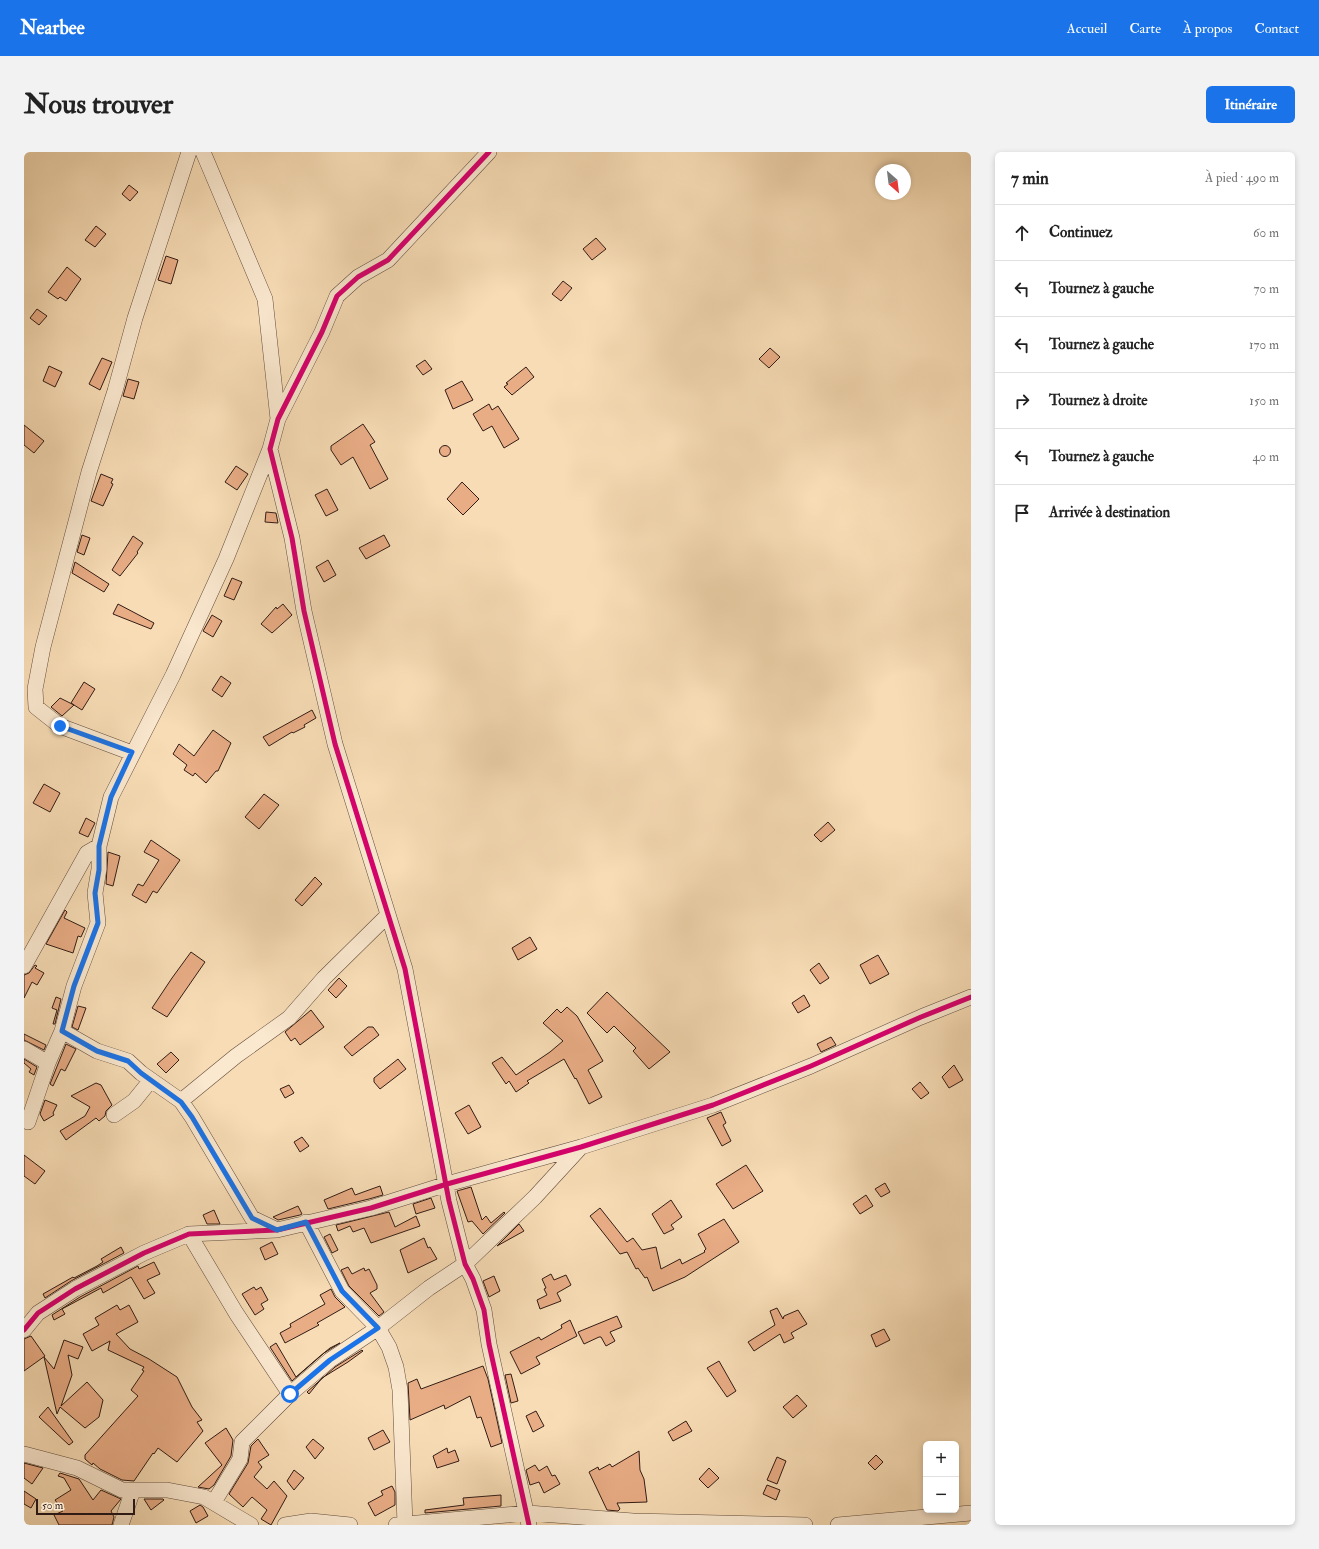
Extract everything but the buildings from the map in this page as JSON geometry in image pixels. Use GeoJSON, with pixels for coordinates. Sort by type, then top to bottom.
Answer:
{"type":"FeatureCollection","features":[{"type":"Feature","properties":{"kind":"street"},"geometry":{"type":"LineString","coordinates":[[132,752],[60,726],[36,707],[35,689],[43,647],[89,472],[115,391],[135,318],[189,152]]}},
{"type":"Feature","properties":{"kind":"street"},"geometry":{"type":"LineString","coordinates":[[203,152],[265,299],[278,419]]}},
{"type":"Feature","properties":{"kind":"street"},"geometry":{"type":"LineString","coordinates":[[28,1122],[48,1063],[62,1031],[74,986],[98,923],[95,893],[99,870],[99,846],[111,797],[132,752],[173,675],[226,560],[270,449],[278,419],[322,332],[337,296],[358,276],[388,260],[489,152]]}},
{"type":"Feature","properties":{"kind":"street"},"geometry":{"type":"LineString","coordinates":[[270,449],[292,538],[304,611],[335,744],[405,970],[431,1112],[452,1214],[465,1264],[473,1278],[484,1310],[489,1344],[528,1519]]}},
{"type":"Feature","properties":{"kind":"street"},"geometry":{"type":"LineString","coordinates":[[24,966],[87,853],[99,846]]}},
{"type":"Feature","properties":{"kind":"street"},"geometry":{"type":"LineString","coordinates":[[181,1102],[236,1056],[289,1018],[324,978],[388,915]]}},
{"type":"Feature","properties":{"kind":"street"},"geometry":{"type":"LineString","coordinates":[[24,1330],[38,1314],[75,1289],[144,1253],[189,1234],[277,1230],[371,1208],[447,1184],[581,1147],[713,1105],[810,1066],[921,1017],[971,997]]}},
{"type":"Feature","properties":{"kind":"street"},"geometry":{"type":"LineString","coordinates":[[62,1031],[97,1051],[128,1061],[181,1102],[192,1117],[252,1218],[277,1230]]}},
{"type":"Feature","properties":{"kind":"street"},"geometry":{"type":"LineString","coordinates":[[24,1049],[48,1063]]}},
{"type":"Feature","properties":{"kind":"street"},"geometry":{"type":"LineString","coordinates":[[114,1115],[134,1101],[151,1080]]}},
{"type":"Feature","properties":{"kind":"street"},"geometry":{"type":"LineString","coordinates":[[214,1502],[240,1460],[242,1442],[290,1394],[330,1360],[378,1328],[429,1288],[465,1264],[535,1197],[581,1147]]}},
{"type":"Feature","properties":{"kind":"street"},"geometry":{"type":"LineString","coordinates":[[306,1222],[342,1291],[378,1328],[389,1347],[396,1367],[400,1390],[401,1525],[528,1519],[805,1525]]}},
{"type":"Feature","properties":{"kind":"street"},"geometry":{"type":"LineString","coordinates":[[189,1234],[236,1313],[290,1394]]}},
{"type":"Feature","properties":{"kind":"street"},"geometry":{"type":"LineString","coordinates":[[24,1454],[77,1468],[122,1490],[167,1490],[204,1497],[251,1525]]}},
{"type":"Feature","properties":{"kind":"street"},"geometry":{"type":"LineString","coordinates":[[121,1525],[133,1490]]}},
{"type":"Feature","properties":{"kind":"street"},"geometry":{"type":"LineString","coordinates":[[838,1525],[971,1513]]}},
{"type":"Feature","properties":{"kind":"street"},"geometry":{"type":"LineString","coordinates":[[285,1525],[311,1521],[350,1525]]}},
{"type":"Feature","properties":{"kind":"cycle path"},"geometry":{"type":"LineString","coordinates":[[489,152],[388,260],[358,277],[337,296],[322,332],[278,419],[270,449],[292,538],[304,611],[335,744],[405,969],[449,1201],[465,1264],[473,1279],[484,1310],[489,1344],[529,1525]]}},
{"type":"Feature","properties":{"kind":"cycle path"},"geometry":{"type":"LineString","coordinates":[[24,1330],[38,1313],[75,1289],[144,1253],[189,1234],[277,1230],[371,1208],[447,1184],[581,1147],[713,1105],[811,1066],[921,1017],[971,997]]}},
{"type":"Feature","properties":{"kind":"route"},"geometry":{"type":"LineString","coordinates":[[60,726],[132,752],[111,797],[99,846],[99,870],[95,893],[98,923],[74,986],[62,1031],[97,1051],[128,1061],[141,1073],[181,1102],[192,1117],[252,1218],[277,1230],[306,1222],[342,1291],[378,1328],[356,1341],[330,1360],[290,1394]]}}]}
